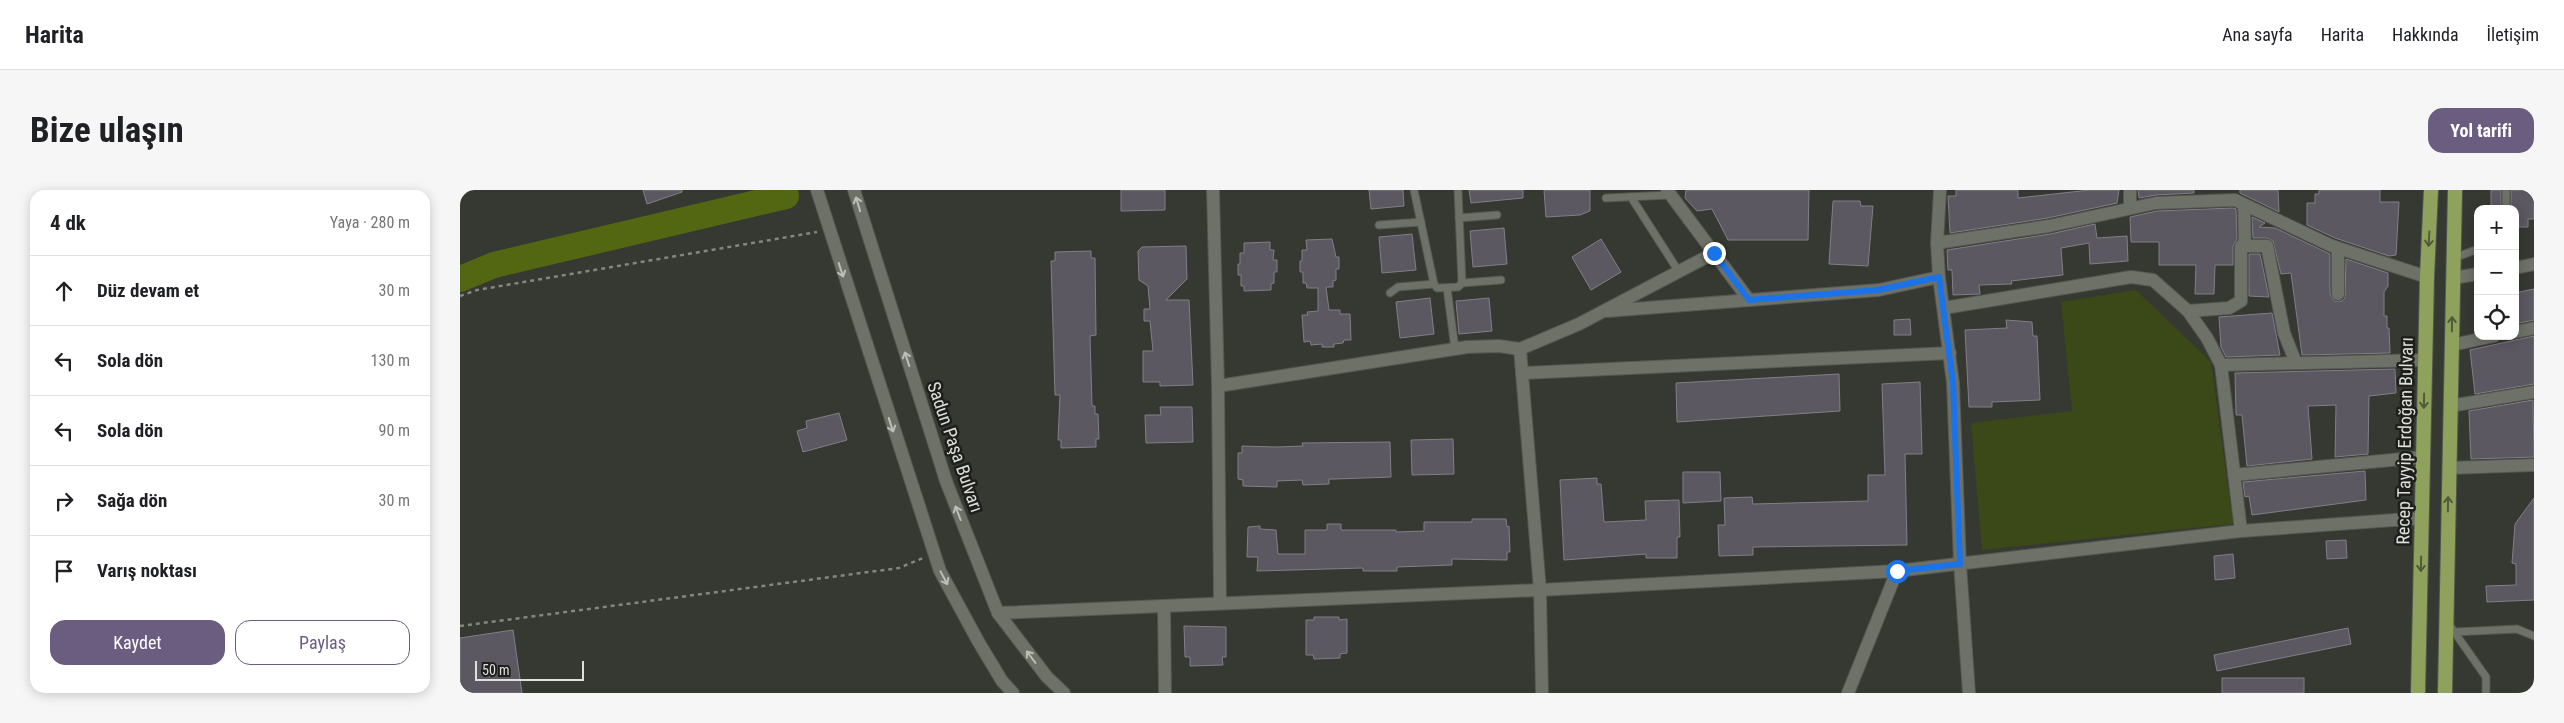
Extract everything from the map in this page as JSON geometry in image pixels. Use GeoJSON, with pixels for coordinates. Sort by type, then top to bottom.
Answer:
{"type":"FeatureCollection","features":[{"type":"Feature","properties":{"kind":"highway","name":"Recep Tayyip Erdoğan Bulvarı"},"geometry":{"type":"LineString","coordinates":[[2418,693],[2427,277],[2431,190]]}},
{"type":"Feature","properties":{"kind":"highway"},"geometry":{"type":"LineString","coordinates":[[2445,693],[2450,626],[2449,468],[2455,190]]}},
{"type":"Feature","properties":{"kind":"street"},"geometry":{"type":"LineString","coordinates":[[816,190],[940,571],[978,641],[1002,681],[1013,693]]}},
{"type":"Feature","properties":{"kind":"street","name":"Sadun Paşa Bulvarı"},"geometry":{"type":"LineString","coordinates":[[854,190],[946,482],[998,612],[1047,677],[1064,693]]}},
{"type":"Feature","properties":{"kind":"street"},"geometry":{"type":"LineString","coordinates":[[1213,190],[1218,386],[1220,603]]}},
{"type":"Feature","properties":{"kind":"street"},"geometry":{"type":"LineString","coordinates":[[1940,190],[1937,243],[1939,277],[1954,393],[1960,564],[1969,693]]}},
{"type":"Feature","properties":{"kind":"street"},"geometry":{"type":"LineString","coordinates":[[2130,190],[2130,208]]}},
{"type":"Feature","properties":{"kind":"street"},"geometry":{"type":"LineString","coordinates":[[1669,192],[1749,300]]}},
{"type":"Feature","properties":{"kind":"street"},"geometry":{"type":"LineString","coordinates":[[1937,243],[2049,226],[2156,204],[2237,198],[2338,248],[2427,277]]}},
{"type":"Feature","properties":{"kind":"street"},"geometry":{"type":"LineString","coordinates":[[2237,198],[2245,246]]}},
{"type":"Feature","properties":{"kind":"street"},"geometry":{"type":"LineString","coordinates":[[2188,311],[2229,308],[2241,301],[2241,246],[2267,246],[2284,333],[2296,363]]}},
{"type":"Feature","properties":{"kind":"street"},"geometry":{"type":"LineString","coordinates":[[2338,248],[2338,294]]}},
{"type":"Feature","properties":{"kind":"street"},"geometry":{"type":"LineString","coordinates":[[1218,386],[1455,349],[1499,346],[1520,349],[1602,312],[1714,253]]}},
{"type":"Feature","properties":{"kind":"street"},"geometry":{"type":"LineString","coordinates":[[2519,267],[2534,264]]}},
{"type":"Feature","properties":{"kind":"street"},"geometry":{"type":"LineString","coordinates":[[2453,278],[2474,275]]}},
{"type":"Feature","properties":{"kind":"street"},"geometry":{"type":"LineString","coordinates":[[1602,312],[1878,290],[1939,277]]}},
{"type":"Feature","properties":{"kind":"street"},"geometry":{"type":"LineString","coordinates":[[1944,308],[2131,277],[2153,280],[2188,311],[2207,338],[2221,365],[2241,532]]}},
{"type":"Feature","properties":{"kind":"street"},"geometry":{"type":"LineString","coordinates":[[2519,331],[2534,328]]}},
{"type":"Feature","properties":{"kind":"street"},"geometry":{"type":"LineString","coordinates":[[2452,345],[2475,340]]}},
{"type":"Feature","properties":{"kind":"street"},"geometry":{"type":"LineString","coordinates":[[1520,349],[1540,590],[1542,693]]}},
{"type":"Feature","properties":{"kind":"street"},"geometry":{"type":"LineString","coordinates":[[1522,373],[1950,352]]}},
{"type":"Feature","properties":{"kind":"street"},"geometry":{"type":"LineString","coordinates":[[2221,365],[2425,360]]}},
{"type":"Feature","properties":{"kind":"street"},"geometry":{"type":"LineString","coordinates":[[2450,406],[2534,392]]}},
{"type":"Feature","properties":{"kind":"street"},"geometry":{"type":"LineString","coordinates":[[2234,475],[2423,457]]}},
{"type":"Feature","properties":{"kind":"street"},"geometry":{"type":"LineString","coordinates":[[2449,468],[2534,465]]}},
{"type":"Feature","properties":{"kind":"street"},"geometry":{"type":"LineString","coordinates":[[998,612],[1540,590],[1897,571],[2241,532],[2422,518]]}},
{"type":"Feature","properties":{"kind":"street"},"geometry":{"type":"LineString","coordinates":[[1848,693],[1897,571]]}},
{"type":"Feature","properties":{"kind":"street"},"geometry":{"type":"LineString","coordinates":[[1164,606],[1165,693]]}},
{"type":"Feature","properties":{"kind":"lane"},"geometry":{"type":"LineString","coordinates":[[1414,190],[1434,284],[1437,288],[1458,287],[1462,282],[1458,190]]}},
{"type":"Feature","properties":{"kind":"lane"},"geometry":{"type":"LineString","coordinates":[[2506,190],[2506,205]]}},
{"type":"Feature","properties":{"kind":"lane"},"geometry":{"type":"LineString","coordinates":[[1606,198],[1669,192]]}},
{"type":"Feature","properties":{"kind":"lane"},"geometry":{"type":"LineString","coordinates":[[1631,196],[1679,272]]}},
{"type":"Feature","properties":{"kind":"lane"},"geometry":{"type":"LineString","coordinates":[[1459,218],[1497,215]]}},
{"type":"Feature","properties":{"kind":"lane"},"geometry":{"type":"LineString","coordinates":[[1379,225],[1421,222]]}},
{"type":"Feature","properties":{"kind":"lane"},"geometry":{"type":"LineString","coordinates":[[2454,258],[2475,250]]}},
{"type":"Feature","properties":{"kind":"lane"},"geometry":{"type":"LineString","coordinates":[[1462,282],[1501,280]]}},
{"type":"Feature","properties":{"kind":"lane"},"geometry":{"type":"LineString","coordinates":[[1390,293],[1398,287],[1434,284]]}},
{"type":"Feature","properties":{"kind":"lane"},"geometry":{"type":"LineString","coordinates":[[1447,288],[1455,349]]}},
{"type":"Feature","properties":{"kind":"lane"},"geometry":{"type":"LineString","coordinates":[[2450,626],[2518,629],[2534,636]]}},
{"type":"Feature","properties":{"kind":"lane"},"geometry":{"type":"LineString","coordinates":[[2450,626],[2486,677],[2486,693]]}},
{"type":"Feature","properties":{"kind":"path"},"geometry":{"type":"LineString","coordinates":[[460,296],[477,290],[828,230]]}},
{"type":"Feature","properties":{"kind":"path"},"geometry":{"type":"LineString","coordinates":[[460,626],[899,568],[933,553]]}},
{"type":"Feature","properties":{"kind":"green space"},"geometry":{"type":"Polygon","coordinates":[[[2136,290],[2211,362],[2233,524],[1982,550],[1971,423],[2072,411],[2061,302],[2136,290]]]}},
{"type":"Feature","properties":{"kind":"building"},"geometry":{"type":"Polygon","coordinates":[[[643,190],[682,190],[682,192],[647,204],[643,190]]]}},
{"type":"Feature","properties":{"kind":"building"},"geometry":{"type":"Polygon","coordinates":[[[1121,190],[1165,190],[1165,210],[1121,211],[1121,190]]]}},
{"type":"Feature","properties":{"kind":"building"},"geometry":{"type":"Polygon","coordinates":[[[1369,190],[1403,190],[1404,206],[1371,209],[1369,190]]]}},
{"type":"Feature","properties":{"kind":"building"},"geometry":{"type":"Polygon","coordinates":[[[1469,190],[1523,190],[1523,198],[1471,203],[1469,190]]]}},
{"type":"Feature","properties":{"kind":"building"},"geometry":{"type":"Polygon","coordinates":[[[1544,190],[1590,190],[1590,211],[1580,215],[1546,217],[1544,190]]]}},
{"type":"Feature","properties":{"kind":"building"},"geometry":{"type":"Polygon","coordinates":[[[1686,190],[1809,190],[1808,240],[1728,240],[1712,209],[1697,211],[1685,198],[1686,190]]]}},
{"type":"Feature","properties":{"kind":"building"},"geometry":{"type":"Polygon","coordinates":[[[1956,190],[2018,190],[2018,198],[2090,190],[2119,190],[2117,203],[2048,218],[1950,233],[1948,196],[1956,196],[1956,190]]]}},
{"type":"Feature","properties":{"kind":"building"},"geometry":{"type":"Polygon","coordinates":[[[2138,190],[2194,190],[2194,193],[2139,198],[2138,190]]]}},
{"type":"Feature","properties":{"kind":"building"},"geometry":{"type":"Polygon","coordinates":[[[2240,190],[2278,190],[2279,212],[2240,193],[2240,190]]]}},
{"type":"Feature","properties":{"kind":"building"},"geometry":{"type":"Polygon","coordinates":[[[2319,190],[2380,190],[2380,202],[2399,202],[2396,255],[2389,256],[2335,238],[2307,225],[2307,203],[2315,203],[2315,194],[2319,194],[2319,190]]]}},
{"type":"Feature","properties":{"kind":"building"},"geometry":{"type":"Polygon","coordinates":[[[2491,190],[2501,190],[2501,205],[2491,205],[2491,190]]]}},
{"type":"Feature","properties":{"kind":"building"},"geometry":{"type":"Polygon","coordinates":[[[2511,190],[2532,190],[2534,192],[2534,219],[2528,219],[2528,227],[2519,227],[2519,205],[2511,205],[2511,190]]]}},
{"type":"Feature","properties":{"kind":"building"},"geometry":{"type":"Polygon","coordinates":[[[1833,201],[1860,201],[1861,206],[1873,206],[1868,266],[1829,264],[1833,201]]]}},
{"type":"Feature","properties":{"kind":"building"},"geometry":{"type":"Polygon","coordinates":[[[2236,209],[2237,239],[2233,246],[2233,265],[2215,265],[2214,294],[2195,294],[2196,265],[2159,265],[2159,242],[2131,242],[2130,217],[2157,211],[2236,209]]]}},
{"type":"Feature","properties":{"kind":"building"},"geometry":{"type":"Polygon","coordinates":[[[2252,217],[2265,223],[2259,227],[2275,228],[2330,254],[2330,294],[2334,301],[2342,301],[2345,298],[2346,259],[2388,273],[2388,286],[2384,292],[2384,316],[2387,316],[2387,328],[2389,328],[2390,353],[2302,355],[2291,273],[2281,274],[2273,241],[2267,238],[2253,238],[2252,217]]]}},
{"type":"Feature","properties":{"kind":"building"},"geometry":{"type":"Polygon","coordinates":[[[2095,224],[2097,238],[2127,236],[2128,261],[2090,264],[2089,243],[2061,248],[2063,275],[2011,281],[2012,284],[1979,285],[1980,294],[1953,295],[1952,270],[1948,270],[1947,250],[2050,234],[2095,224]]]}},
{"type":"Feature","properties":{"kind":"building"},"geometry":{"type":"Polygon","coordinates":[[[1504,228],[1507,264],[1473,267],[1470,231],[1504,228]]]}},
{"type":"Feature","properties":{"kind":"building"},"geometry":{"type":"Polygon","coordinates":[[[1412,234],[1416,270],[1382,273],[1379,237],[1412,234]]]}},
{"type":"Feature","properties":{"kind":"building"},"geometry":{"type":"Polygon","coordinates":[[[1332,239],[1336,257],[1339,257],[1339,269],[1336,269],[1336,280],[1333,281],[1333,287],[1326,287],[1329,310],[1340,310],[1340,314],[1350,314],[1351,340],[1344,340],[1343,343],[1334,344],[1334,347],[1322,347],[1322,344],[1311,345],[1310,341],[1304,342],[1302,315],[1308,315],[1307,312],[1318,311],[1318,288],[1307,288],[1306,283],[1303,283],[1300,261],[1302,261],[1302,250],[1307,250],[1306,240],[1332,239]]]}},
{"type":"Feature","properties":{"kind":"building"},"geometry":{"type":"Polygon","coordinates":[[[1601,239],[1621,272],[1591,290],[1572,257],[1601,239]]]}},
{"type":"Feature","properties":{"kind":"building"},"geometry":{"type":"Polygon","coordinates":[[[1270,242],[1270,250],[1274,250],[1273,260],[1277,260],[1277,272],[1274,272],[1274,283],[1271,284],[1271,290],[1244,291],[1244,286],[1241,286],[1241,275],[1238,275],[1238,264],[1240,264],[1240,253],[1244,253],[1244,243],[1270,242]]]}},
{"type":"Feature","properties":{"kind":"building"},"geometry":{"type":"Polygon","coordinates":[[[1186,246],[1187,279],[1166,300],[1189,300],[1193,385],[1160,386],[1160,382],[1143,382],[1143,351],[1153,351],[1150,321],[1144,321],[1144,309],[1150,309],[1148,286],[1139,280],[1138,251],[1142,247],[1186,246]]]}},
{"type":"Feature","properties":{"kind":"building"},"geometry":{"type":"Polygon","coordinates":[[[1091,251],[1091,258],[1095,258],[1096,335],[1090,336],[1092,406],[1095,406],[1095,414],[1098,414],[1099,439],[1096,439],[1096,447],[1061,448],[1061,440],[1058,440],[1060,395],[1055,395],[1051,261],[1055,261],[1055,252],[1091,251]]]}},
{"type":"Feature","properties":{"kind":"building"},"geometry":{"type":"Polygon","coordinates":[[[2249,254],[2260,254],[2269,297],[2249,296],[2249,254]]]}},
{"type":"Feature","properties":{"kind":"building"},"geometry":{"type":"Polygon","coordinates":[[[2534,289],[2534,320],[2519,323],[2519,292],[2534,289]]]}},
{"type":"Feature","properties":{"kind":"building"},"geometry":{"type":"Polygon","coordinates":[[[1430,298],[1434,334],[1400,338],[1396,302],[1430,298]]]}},
{"type":"Feature","properties":{"kind":"building"},"geometry":{"type":"Polygon","coordinates":[[[1489,298],[1492,331],[1459,334],[1456,301],[1489,298]]]}},
{"type":"Feature","properties":{"kind":"building"},"geometry":{"type":"Polygon","coordinates":[[[2272,313],[2280,355],[2226,357],[2221,347],[2219,317],[2272,313]]]}},
{"type":"Feature","properties":{"kind":"building"},"geometry":{"type":"Polygon","coordinates":[[[1910,319],[1911,335],[1894,335],[1894,320],[1910,319]]]}},
{"type":"Feature","properties":{"kind":"building"},"geometry":{"type":"Polygon","coordinates":[[[2006,320],[2032,322],[2033,336],[2037,336],[2040,400],[1992,402],[1992,407],[1969,407],[1965,330],[2007,328],[2006,320]]]}},
{"type":"Feature","properties":{"kind":"building"},"geometry":{"type":"Polygon","coordinates":[[[2534,336],[2534,384],[2475,394],[2470,350],[2534,336]]]}},
{"type":"Feature","properties":{"kind":"building"},"geometry":{"type":"Polygon","coordinates":[[[2395,369],[2396,393],[2369,396],[2368,454],[2335,457],[2336,405],[2308,406],[2312,459],[2247,466],[2242,415],[2236,415],[2235,373],[2395,369]]]}},
{"type":"Feature","properties":{"kind":"building"},"geometry":{"type":"Polygon","coordinates":[[[1839,374],[1840,411],[1677,422],[1676,383],[1839,374]]]}},
{"type":"Feature","properties":{"kind":"building"},"geometry":{"type":"Polygon","coordinates":[[[1920,382],[1922,454],[1905,454],[1907,545],[1753,547],[1753,555],[1719,556],[1718,525],[1725,525],[1724,498],[1752,497],[1753,504],[1868,501],[1868,475],[1885,475],[1882,384],[1920,382]]]}},
{"type":"Feature","properties":{"kind":"building"},"geometry":{"type":"Polygon","coordinates":[[[2533,400],[2534,457],[2471,459],[2469,411],[2533,400]]]}},
{"type":"Feature","properties":{"kind":"building"},"geometry":{"type":"Polygon","coordinates":[[[1160,407],[1192,407],[1193,442],[1146,443],[1145,415],[1161,415],[1160,407]]]}},
{"type":"Feature","properties":{"kind":"building"},"geometry":{"type":"Polygon","coordinates":[[[839,413],[847,440],[803,452],[797,431],[807,428],[806,421],[839,413]]]}},
{"type":"Feature","properties":{"kind":"building"},"geometry":{"type":"Polygon","coordinates":[[[1453,439],[1454,474],[1412,475],[1411,440],[1453,439]]]}},
{"type":"Feature","properties":{"kind":"building"},"geometry":{"type":"Polygon","coordinates":[[[1390,442],[1391,477],[1329,479],[1329,484],[1303,485],[1302,480],[1277,481],[1277,487],[1243,486],[1243,480],[1238,479],[1238,453],[1242,453],[1242,446],[1276,447],[1303,446],[1302,443],[1390,442]]]}},
{"type":"Feature","properties":{"kind":"building"},"geometry":{"type":"Polygon","coordinates":[[[2365,471],[2366,500],[2252,515],[2249,496],[2245,497],[2243,482],[2365,471]]]}},
{"type":"Feature","properties":{"kind":"building"},"geometry":{"type":"Polygon","coordinates":[[[1683,472],[1720,472],[1721,501],[1683,503],[1683,472]]]}},
{"type":"Feature","properties":{"kind":"building"},"geometry":{"type":"Polygon","coordinates":[[[1597,478],[1597,484],[1601,484],[1604,522],[1646,520],[1645,501],[1679,500],[1680,537],[1677,537],[1677,558],[1646,558],[1646,554],[1564,560],[1560,480],[1597,478]]]}},
{"type":"Feature","properties":{"kind":"building"},"geometry":{"type":"Polygon","coordinates":[[[2534,498],[2534,600],[2487,602],[2486,586],[2516,585],[2516,564],[2512,563],[2515,524],[2534,498]]]}},
{"type":"Feature","properties":{"kind":"building"},"geometry":{"type":"Polygon","coordinates":[[[1472,519],[1506,519],[1507,527],[1509,526],[1510,552],[1507,552],[1507,560],[1452,559],[1452,565],[1397,567],[1397,571],[1363,571],[1363,568],[1257,571],[1258,557],[1247,557],[1248,527],[1260,526],[1260,529],[1276,530],[1278,554],[1305,554],[1305,530],[1327,530],[1327,524],[1341,524],[1341,530],[1396,530],[1396,532],[1424,531],[1424,522],[1472,522],[1472,519]]]}},
{"type":"Feature","properties":{"kind":"building"},"geometry":{"type":"Polygon","coordinates":[[[2346,540],[2347,558],[2327,559],[2326,541],[2346,540]]]}},
{"type":"Feature","properties":{"kind":"building"},"geometry":{"type":"Polygon","coordinates":[[[2233,554],[2235,578],[2215,580],[2214,556],[2233,554]]]}},
{"type":"Feature","properties":{"kind":"building"},"geometry":{"type":"Polygon","coordinates":[[[1314,617],[1339,617],[1339,620],[1347,619],[1347,653],[1340,654],[1340,658],[1314,659],[1313,655],[1306,655],[1306,620],[1314,620],[1314,617]]]}},
{"type":"Feature","properties":{"kind":"building"},"geometry":{"type":"Polygon","coordinates":[[[1184,626],[1226,627],[1226,657],[1222,657],[1223,665],[1190,666],[1190,657],[1185,657],[1184,626]]]}},
{"type":"Feature","properties":{"kind":"building"},"geometry":{"type":"Polygon","coordinates":[[[2348,628],[2351,644],[2217,671],[2214,655],[2348,628]]]}},
{"type":"Feature","properties":{"kind":"building"},"geometry":{"type":"Polygon","coordinates":[[[513,630],[522,693],[460,693],[460,638],[513,630]]]}},
{"type":"Feature","properties":{"kind":"building"},"geometry":{"type":"Polygon","coordinates":[[[2222,678],[2304,678],[2304,693],[2222,693],[2222,678]]]}},
{"type":"Feature","properties":{"kind":"waterway"},"geometry":{"type":"LineString","coordinates":[[460,279],[494,265],[786,196]]}},
{"type":"Feature","properties":{"kind":"route"},"geometry":{"type":"LineString","coordinates":[[1714,253],[1749,300],[1878,290],[1939,277],[1953,383],[1960,522],[1960,564],[1897,571]]}}]}
